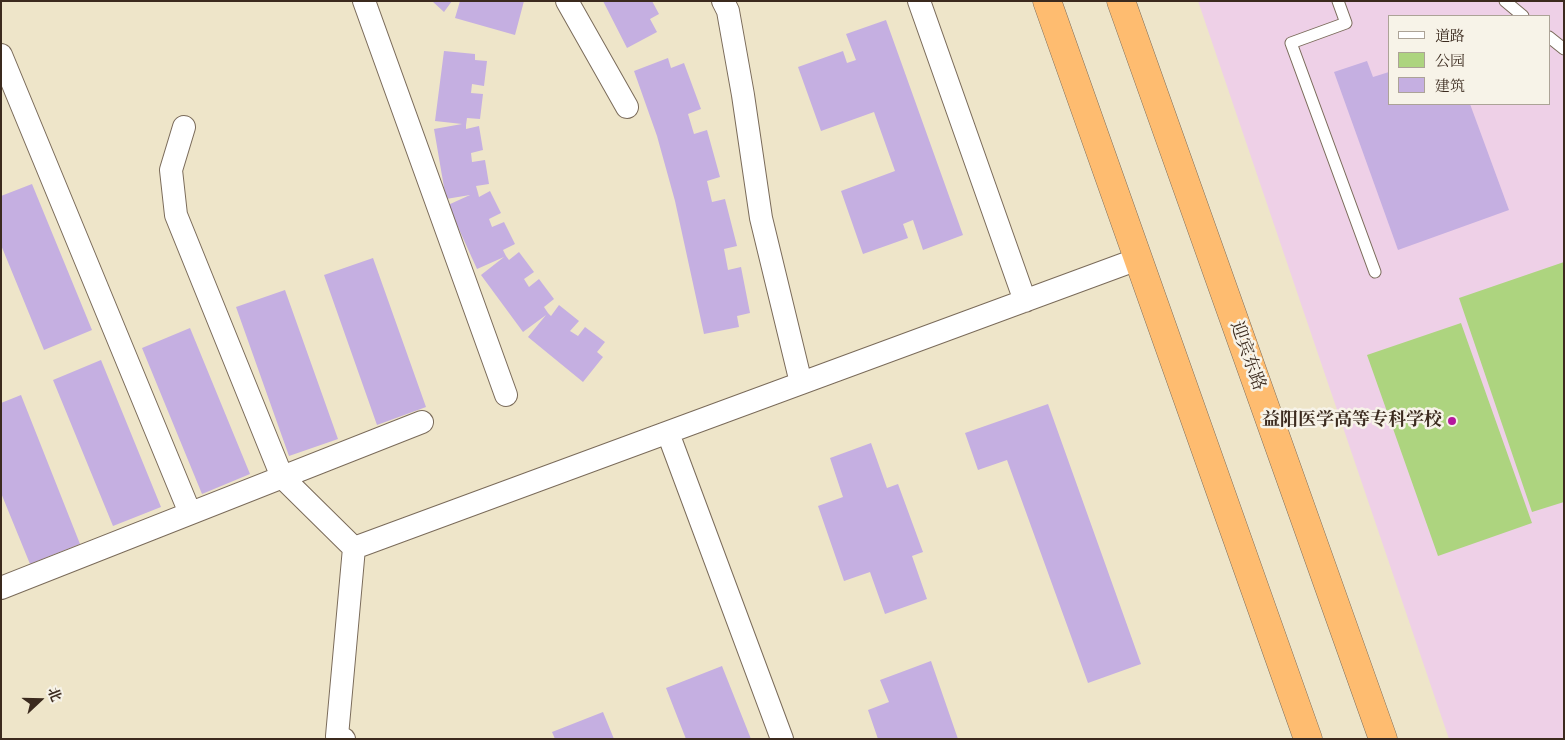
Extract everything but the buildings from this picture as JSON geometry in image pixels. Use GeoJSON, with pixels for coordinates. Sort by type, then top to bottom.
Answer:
{"type":"FeatureCollection","features":[{"type":"Feature","properties":{"kind":"highway"},"geometry":{"type":"LineString","coordinates":[[1047,1],[1308,739]]}},
{"type":"Feature","properties":{"kind":"highway","name":"迎宾东路"},"geometry":{"type":"LineString","coordinates":[[1121,1],[1383,739]]}},
{"type":"Feature","properties":{"kind":"street"},"geometry":{"type":"LineString","coordinates":[[364,1],[506,395]]}},
{"type":"Feature","properties":{"kind":"street"},"geometry":{"type":"LineString","coordinates":[[568,1],[627,107]]}},
{"type":"Feature","properties":{"kind":"street"},"geometry":{"type":"LineString","coordinates":[[723,1],[728,11],[743,95],[761,218],[801,383]]}},
{"type":"Feature","properties":{"kind":"street"},"geometry":{"type":"LineString","coordinates":[[919,1],[1025,301]]}},
{"type":"Feature","properties":{"kind":"street"},"geometry":{"type":"LineString","coordinates":[[1,55],[190,513]]}},
{"type":"Feature","properties":{"kind":"street"},"geometry":{"type":"LineString","coordinates":[[184,127],[171,170],[176,215],[282,477],[354,548]]}},
{"type":"Feature","properties":{"kind":"street"},"geometry":{"type":"LineString","coordinates":[[354,548],[1138,259]]}},
{"type":"Feature","properties":{"kind":"street"},"geometry":{"type":"LineString","coordinates":[[1,588],[422,422]]}},
{"type":"Feature","properties":{"kind":"street"},"geometry":{"type":"LineString","coordinates":[[668,433],[782,739]]}},
{"type":"Feature","properties":{"kind":"street"},"geometry":{"type":"LineString","coordinates":[[344,739],[337,736],[354,548]]}},
{"type":"Feature","properties":{"kind":"lane"},"geometry":{"type":"LineString","coordinates":[[1338,1],[1346,23],[1290,43],[1375,272]]}},
{"type":"Feature","properties":{"kind":"lane"},"geometry":{"type":"LineString","coordinates":[[1505,1],[1522,15]]}},
{"type":"Feature","properties":{"kind":"lane"},"geometry":{"type":"LineString","coordinates":[[1550,38],[1564,49]]}},
{"type":"Feature","properties":{"kind":"shaded area","name":"益阳医学高等专科学校"},"geometry":{"type":"Polygon","coordinates":[[[1198,1],[1564,1],[1564,739],[1449,739],[1198,1]]]}},
{"type":"Feature","properties":{"kind":"green space"},"geometry":{"type":"Polygon","coordinates":[[[1564,262],[1564,502],[1532,512],[1459,298],[1564,262]]]}},
{"type":"Feature","properties":{"kind":"green space"},"geometry":{"type":"Polygon","coordinates":[[[1461,323],[1532,523],[1438,556],[1367,355],[1461,323]]]}},
{"type":"Feature","properties":{"kind":"place","name":"益阳医学高等专科学校"},"geometry":{"type":"Point","coordinates":[1452,421]}}]}
